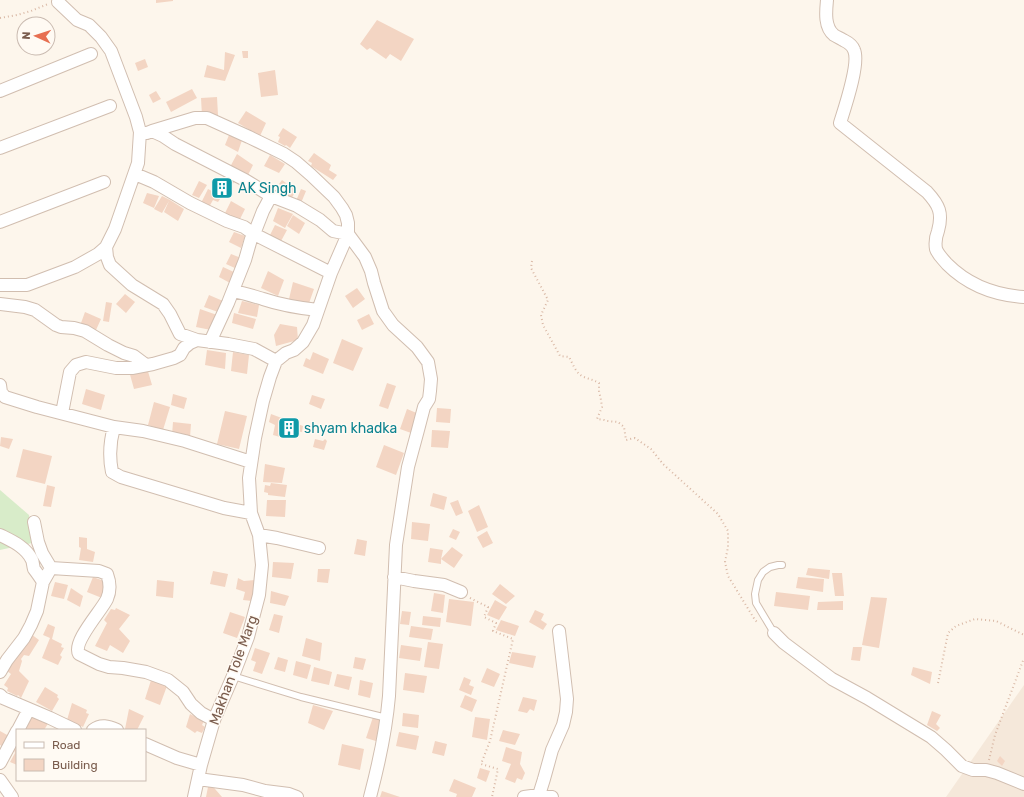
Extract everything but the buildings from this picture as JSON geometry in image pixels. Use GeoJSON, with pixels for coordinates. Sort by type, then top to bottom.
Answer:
{"type":"FeatureCollection","features":[{"type":"Feature","properties":{"kind":"street"},"geometry":{"type":"LineString","coordinates":[[827,0],[826,15],[828,27],[834,34],[851,45],[856,56],[850,92],[840,123],[927,192],[936,203],[941,215],[936,248],[938,254],[957,273],[978,286],[996,292],[1024,296]]}},
{"type":"Feature","properties":{"kind":"street"},"geometry":{"type":"LineString","coordinates":[[58,2],[77,20],[89,26],[101,37],[111,51],[136,117],[146,132],[163,136],[271,196],[297,206],[320,220],[333,231],[348,234],[365,257],[371,271],[383,311],[393,325],[417,347],[428,362],[431,379],[429,399],[424,407],[408,467],[396,545],[387,718],[382,752],[370,797]]}},
{"type":"Feature","properties":{"kind":"street"},"geometry":{"type":"LineString","coordinates":[[0,91],[91,54]]}},
{"type":"Feature","properties":{"kind":"street"},"geometry":{"type":"LineString","coordinates":[[0,148],[110,106]]}},
{"type":"Feature","properties":{"kind":"street"},"geometry":{"type":"LineString","coordinates":[[106,247],[110,265],[132,285],[163,304],[180,334],[197,340],[254,349],[276,361],[304,342],[313,325],[331,273],[348,234],[346,215],[334,197],[296,162],[268,146],[207,118],[195,118],[146,132]]}},
{"type":"Feature","properties":{"kind":"street"},"geometry":{"type":"LineString","coordinates":[[0,285],[27,285],[75,267],[98,254],[106,247],[115,229],[135,174],[146,132]]}},
{"type":"Feature","properties":{"kind":"street"},"geometry":{"type":"LineString","coordinates":[[135,174],[154,182],[190,203],[227,221],[244,227],[254,234],[331,273]]}},
{"type":"Feature","properties":{"kind":"street"},"geometry":{"type":"LineString","coordinates":[[0,222],[104,182]]}},
{"type":"Feature","properties":{"kind":"street"},"geometry":{"type":"LineString","coordinates":[[210,342],[233,291],[251,239],[271,196]]}},
{"type":"Feature","properties":{"kind":"street"},"geometry":{"type":"LineString","coordinates":[[233,291],[299,308],[318,310]]}},
{"type":"Feature","properties":{"kind":"street"},"geometry":{"type":"LineString","coordinates":[[0,304],[25,307],[35,310],[61,328],[74,328],[85,331],[108,345],[134,356],[146,365]]}},
{"type":"Feature","properties":{"kind":"street"},"geometry":{"type":"LineString","coordinates":[[62,413],[70,372],[76,365],[86,362],[116,368],[132,368],[174,358],[180,355],[190,342],[197,340]]}},
{"type":"Feature","properties":{"kind":"street","name":"Makhan Tole Marg"},"geometry":{"type":"LineString","coordinates":[[194,797],[201,765],[214,720],[248,637],[259,595],[262,565],[259,535],[252,513],[249,478],[255,438],[263,401],[276,361]]}},
{"type":"Feature","properties":{"kind":"street"},"geometry":{"type":"LineString","coordinates":[[0,385],[1,392],[5,397],[37,407],[114,427],[144,431],[185,441],[251,462]]}},
{"type":"Feature","properties":{"kind":"street"},"geometry":{"type":"LineString","coordinates":[[114,427],[110,462],[112,472],[121,477],[224,508],[252,513]]}},
{"type":"Feature","properties":{"kind":"street"},"geometry":{"type":"LineString","coordinates":[[34,522],[42,553],[51,568]]}},
{"type":"Feature","properties":{"kind":"street"},"geometry":{"type":"LineString","coordinates":[[0,535],[26,550],[32,560],[38,576],[43,582]]}},
{"type":"Feature","properties":{"kind":"street"},"geometry":{"type":"LineString","coordinates":[[259,535],[319,548]]}},
{"type":"Feature","properties":{"kind":"street"},"geometry":{"type":"LineString","coordinates":[[0,672],[7,660],[24,638],[31,625],[37,611],[43,582],[51,568]]}},
{"type":"Feature","properties":{"kind":"street"},"geometry":{"type":"LineString","coordinates":[[51,568],[99,571],[107,574],[109,579],[110,588],[107,599],[91,621],[81,639],[77,651],[79,654],[99,664],[109,667],[146,672],[168,680],[183,692],[191,704],[201,713],[214,720]]}},
{"type":"Feature","properties":{"kind":"street"},"geometry":{"type":"LineString","coordinates":[[394,577],[444,585],[461,592]]}},
{"type":"Feature","properties":{"kind":"street"},"geometry":{"type":"LineString","coordinates":[[539,795],[552,750],[563,725],[566,712],[567,698],[559,631]]}},
{"type":"Feature","properties":{"kind":"street"},"geometry":{"type":"LineString","coordinates":[[774,633],[784,643],[832,679],[867,698],[931,737],[962,766],[973,770],[986,770],[1024,784]]}},
{"type":"Feature","properties":{"kind":"street"},"geometry":{"type":"LineString","coordinates":[[0,694],[3,698],[72,729]]}},
{"type":"Feature","properties":{"kind":"street"},"geometry":{"type":"LineString","coordinates":[[18,729],[29,709]]}},
{"type":"Feature","properties":{"kind":"street"},"geometry":{"type":"LineString","coordinates":[[94,729],[102,726],[115,729]]}},
{"type":"Feature","properties":{"kind":"street"},"geometry":{"type":"LineString","coordinates":[[0,763],[16,733]]}},
{"type":"Feature","properties":{"kind":"street"},"geometry":{"type":"LineString","coordinates":[[146,744],[177,758],[201,765]]}},
{"type":"Feature","properties":{"kind":"street"},"geometry":{"type":"LineString","coordinates":[[198,779],[243,785],[297,797]]}},
{"type":"Feature","properties":{"kind":"street"},"geometry":{"type":"LineString","coordinates":[[0,780],[12,797]]}},
{"type":"Feature","properties":{"kind":"street"},"geometry":{"type":"LineString","coordinates":[[524,797],[539,795],[552,797]]}},
{"type":"Feature","properties":{"kind":"lane"},"geometry":{"type":"LineString","coordinates":[[774,633],[756,603],[755,594],[758,580],[762,572],[770,567],[782,565]]}},
{"type":"Feature","properties":{"kind":"lane"},"geometry":{"type":"LineString","coordinates":[[233,676],[301,698],[387,718]]}},
{"type":"Feature","properties":{"kind":"path"},"geometry":{"type":"LineString","coordinates":[[0,18],[17,15],[52,2],[58,2]]}},
{"type":"Feature","properties":{"kind":"path"},"geometry":{"type":"LineString","coordinates":[[532,261],[531,268],[548,300],[541,315],[543,325],[560,356],[569,357],[576,370],[582,377],[590,378],[599,383],[602,407],[597,419],[607,422],[618,422],[624,427],[626,440],[635,438],[651,449],[663,464],[718,514],[728,531],[728,547],[725,562],[728,576],[755,620],[774,633]]}},
{"type":"Feature","properties":{"kind":"path"},"geometry":{"type":"LineString","coordinates":[[461,592],[488,607],[484,617],[496,623],[493,631],[512,639],[490,741],[481,764],[498,769],[492,797]]}},
{"type":"Feature","properties":{"kind":"path"},"geometry":{"type":"LineString","coordinates":[[938,683],[948,633],[956,626],[975,619],[996,622],[1024,635]]}},
{"type":"Feature","properties":{"kind":"path"},"geometry":{"type":"LineString","coordinates":[[986,770],[995,735],[1024,658]]}},
{"type":"Feature","properties":{"kind":"shaded area"},"geometry":{"type":"Polygon","coordinates":[[[1024,685],[1024,797],[946,797],[1024,685]]]}},
{"type":"Feature","properties":{"kind":"green space"},"geometry":{"type":"Polygon","coordinates":[[[0,490],[29,515],[32,543],[0,550],[0,490]]]}},
{"type":"Feature","properties":{"kind":"place","name":"AK Singh"},"geometry":{"type":"Point","coordinates":[222,188]}},
{"type":"Feature","properties":{"kind":"place","name":"shyam khadka"},"geometry":{"type":"Point","coordinates":[289,428]}}]}
